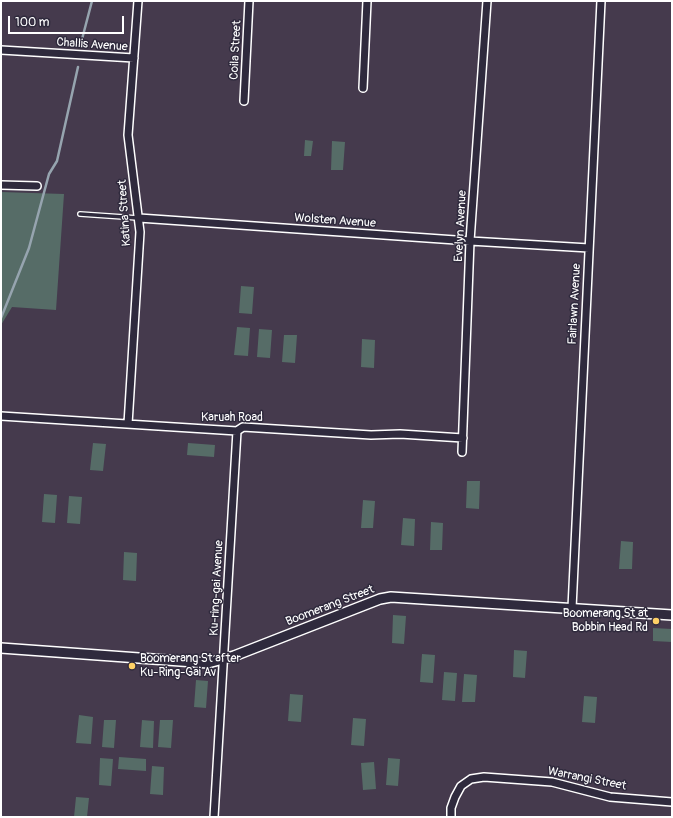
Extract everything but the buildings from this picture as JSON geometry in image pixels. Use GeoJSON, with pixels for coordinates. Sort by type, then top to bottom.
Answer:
{"type":"FeatureCollection","features":[{"type":"Feature","properties":{"kind":"street","name":"Katina Street"},"geometry":{"type":"LineString","coordinates":[[128,424],[140,232],[128,135],[138,1]]}},
{"type":"Feature","properties":{"kind":"street","name":"Coila Street"},"geometry":{"type":"LineString","coordinates":[[244,100],[249,1]]}},
{"type":"Feature","properties":{"kind":"street"},"geometry":{"type":"LineString","coordinates":[[363,88],[367,1]]}},
{"type":"Feature","properties":{"kind":"street","name":"Evelyn Avenue"},"geometry":{"type":"LineString","coordinates":[[462,452],[470,241],[487,1]]}},
{"type":"Feature","properties":{"kind":"street","name":"Fairlawn Avenue"},"geometry":{"type":"LineString","coordinates":[[572,608],[600,1]]}},
{"type":"Feature","properties":{"kind":"street","name":"Challis Avenue"},"geometry":{"type":"LineString","coordinates":[[1,50],[134,58]]}},
{"type":"Feature","properties":{"kind":"street"},"geometry":{"type":"LineString","coordinates":[[1,185],[37,186]]}},
{"type":"Feature","properties":{"kind":"street","name":"Wolsten Avenue"},"geometry":{"type":"LineString","coordinates":[[139,218],[589,248]]}},
{"type":"Feature","properties":{"kind":"street","name":"Karuah Road"},"geometry":{"type":"LineString","coordinates":[[1,416],[237,431],[243,427],[463,438]]}},
{"type":"Feature","properties":{"kind":"street","name":"Ku-ring-gai Avenue"},"geometry":{"type":"LineString","coordinates":[[214,817],[237,431]]}},
{"type":"Feature","properties":{"kind":"street","name":"Boomerang Street"},"geometry":{"type":"LineString","coordinates":[[1,648],[208,662],[223,659],[380,599],[391,597],[672,615]]}},
{"type":"Feature","properties":{"kind":"street","name":"Warrangi Street"},"geometry":{"type":"LineString","coordinates":[[451,817],[451,808],[461,786],[471,779],[484,777],[552,782],[610,797],[672,802]]}},
{"type":"Feature","properties":{"kind":"lane","name":"Wolsten Avenue"},"geometry":{"type":"LineString","coordinates":[[80,214],[139,218]]}},
{"type":"Feature","properties":{"kind":"green space"},"geometry":{"type":"Polygon","coordinates":[[[305,140],[313,141],[311,156],[304,156],[305,140]]]}},
{"type":"Feature","properties":{"kind":"green space"},"geometry":{"type":"Polygon","coordinates":[[[332,141],[345,142],[343,170],[331,170],[332,141]]]}},
{"type":"Feature","properties":{"kind":"green space"},"geometry":{"type":"Polygon","coordinates":[[[1,192],[64,194],[56,310],[12,307],[1,325],[1,192]]]}},
{"type":"Feature","properties":{"kind":"green space"},"geometry":{"type":"Polygon","coordinates":[[[241,286],[254,287],[252,314],[239,313],[241,286]]]}},
{"type":"Feature","properties":{"kind":"green space"},"geometry":{"type":"Polygon","coordinates":[[[237,327],[250,328],[248,356],[234,355],[237,327]]]}},
{"type":"Feature","properties":{"kind":"green space"},"geometry":{"type":"Polygon","coordinates":[[[259,329],[272,330],[270,358],[257,357],[259,329]]]}},
{"type":"Feature","properties":{"kind":"green space"},"geometry":{"type":"Polygon","coordinates":[[[284,335],[297,335],[295,363],[282,362],[284,335]]]}},
{"type":"Feature","properties":{"kind":"green space"},"geometry":{"type":"Polygon","coordinates":[[[362,339],[375,340],[374,368],[361,367],[362,339]]]}},
{"type":"Feature","properties":{"kind":"green space"},"geometry":{"type":"Polygon","coordinates":[[[93,443],[106,444],[103,471],[90,470],[93,443]]]}},
{"type":"Feature","properties":{"kind":"green space"},"geometry":{"type":"Polygon","coordinates":[[[188,443],[215,445],[214,457],[187,455],[188,443]]]}},
{"type":"Feature","properties":{"kind":"green space"},"geometry":{"type":"Polygon","coordinates":[[[467,481],[480,481],[479,509],[466,508],[467,481]]]}},
{"type":"Feature","properties":{"kind":"green space"},"geometry":{"type":"Polygon","coordinates":[[[44,494],[57,495],[55,523],[42,522],[44,494]]]}},
{"type":"Feature","properties":{"kind":"green space"},"geometry":{"type":"Polygon","coordinates":[[[69,496],[82,497],[80,524],[67,523],[69,496]]]}},
{"type":"Feature","properties":{"kind":"green space"},"geometry":{"type":"Polygon","coordinates":[[[363,500],[375,501],[373,528],[361,528],[363,500]]]}},
{"type":"Feature","properties":{"kind":"green space"},"geometry":{"type":"Polygon","coordinates":[[[403,518],[415,519],[414,546],[401,545],[403,518]]]}},
{"type":"Feature","properties":{"kind":"green space"},"geometry":{"type":"Polygon","coordinates":[[[431,522],[443,523],[442,550],[430,550],[431,522]]]}},
{"type":"Feature","properties":{"kind":"green space"},"geometry":{"type":"Polygon","coordinates":[[[621,541],[633,542],[632,569],[619,569],[621,541]]]}},
{"type":"Feature","properties":{"kind":"green space"},"geometry":{"type":"Polygon","coordinates":[[[124,552],[137,553],[136,581],[123,580],[124,552]]]}},
{"type":"Feature","properties":{"kind":"green space"},"geometry":{"type":"Polygon","coordinates":[[[393,615],[406,616],[404,644],[392,643],[393,615]]]}},
{"type":"Feature","properties":{"kind":"green space"},"geometry":{"type":"Polygon","coordinates":[[[653,628],[672,629],[672,642],[653,641],[653,628]]]}},
{"type":"Feature","properties":{"kind":"green space"},"geometry":{"type":"Polygon","coordinates":[[[514,650],[527,651],[525,678],[513,677],[514,650]]]}},
{"type":"Feature","properties":{"kind":"green space"},"geometry":{"type":"Polygon","coordinates":[[[422,654],[435,655],[433,683],[420,682],[422,654]]]}},
{"type":"Feature","properties":{"kind":"green space"},"geometry":{"type":"Polygon","coordinates":[[[444,672],[457,673],[455,701],[442,700],[444,672]]]}},
{"type":"Feature","properties":{"kind":"green space"},"geometry":{"type":"Polygon","coordinates":[[[464,674],[477,675],[475,702],[462,702],[464,674]]]}},
{"type":"Feature","properties":{"kind":"green space"},"geometry":{"type":"Polygon","coordinates":[[[196,680],[208,681],[206,708],[194,707],[196,680]]]}},
{"type":"Feature","properties":{"kind":"green space"},"geometry":{"type":"Polygon","coordinates":[[[290,694],[303,695],[301,722],[288,721],[290,694]]]}},
{"type":"Feature","properties":{"kind":"green space"},"geometry":{"type":"Polygon","coordinates":[[[584,696],[597,697],[595,723],[582,722],[584,696]]]}},
{"type":"Feature","properties":{"kind":"green space"},"geometry":{"type":"Polygon","coordinates":[[[79,715],[93,717],[91,744],[76,743],[79,715]]]}},
{"type":"Feature","properties":{"kind":"green space"},"geometry":{"type":"Polygon","coordinates":[[[353,718],[366,719],[364,746],[351,745],[353,718]]]}},
{"type":"Feature","properties":{"kind":"green space"},"geometry":{"type":"Polygon","coordinates":[[[104,720],[116,720],[114,748],[102,747],[104,720]]]}},
{"type":"Feature","properties":{"kind":"green space"},"geometry":{"type":"Polygon","coordinates":[[[142,720],[154,721],[153,748],[140,747],[142,720]]]}},
{"type":"Feature","properties":{"kind":"green space"},"geometry":{"type":"Polygon","coordinates":[[[160,720],[173,720],[171,748],[158,747],[160,720]]]}},
{"type":"Feature","properties":{"kind":"green space"},"geometry":{"type":"Polygon","coordinates":[[[119,757],[146,759],[146,771],[118,769],[119,757]]]}},
{"type":"Feature","properties":{"kind":"green space"},"geometry":{"type":"Polygon","coordinates":[[[100,758],[113,759],[111,786],[99,785],[100,758]]]}},
{"type":"Feature","properties":{"kind":"green space"},"geometry":{"type":"Polygon","coordinates":[[[388,758],[400,759],[398,786],[386,785],[388,758]]]}},
{"type":"Feature","properties":{"kind":"green space"},"geometry":{"type":"Polygon","coordinates":[[[374,762],[376,789],[363,790],[361,763],[374,762]]]}},
{"type":"Feature","properties":{"kind":"green space"},"geometry":{"type":"Polygon","coordinates":[[[152,766],[164,767],[163,795],[150,794],[152,766]]]}},
{"type":"Feature","properties":{"kind":"green space"},"geometry":{"type":"Polygon","coordinates":[[[76,797],[89,798],[87,817],[74,817],[76,797]]]}},
{"type":"Feature","properties":{"kind":"waterway"},"geometry":{"type":"LineString","coordinates":[[81,43],[92,1]]}},
{"type":"Feature","properties":{"kind":"waterway"},"geometry":{"type":"LineString","coordinates":[[1,318],[29,248],[49,174],[57,161],[78,67]]}},
{"type":"Feature","properties":{"kind":"place","name":"Boomerang St at Bobbin Head Rd"},"geometry":{"type":"Point","coordinates":[656,621]}},
{"type":"Feature","properties":{"kind":"place","name":"Boomerang St after Ku-Ring-Gai Av"},"geometry":{"type":"Point","coordinates":[132,666]}}]}
